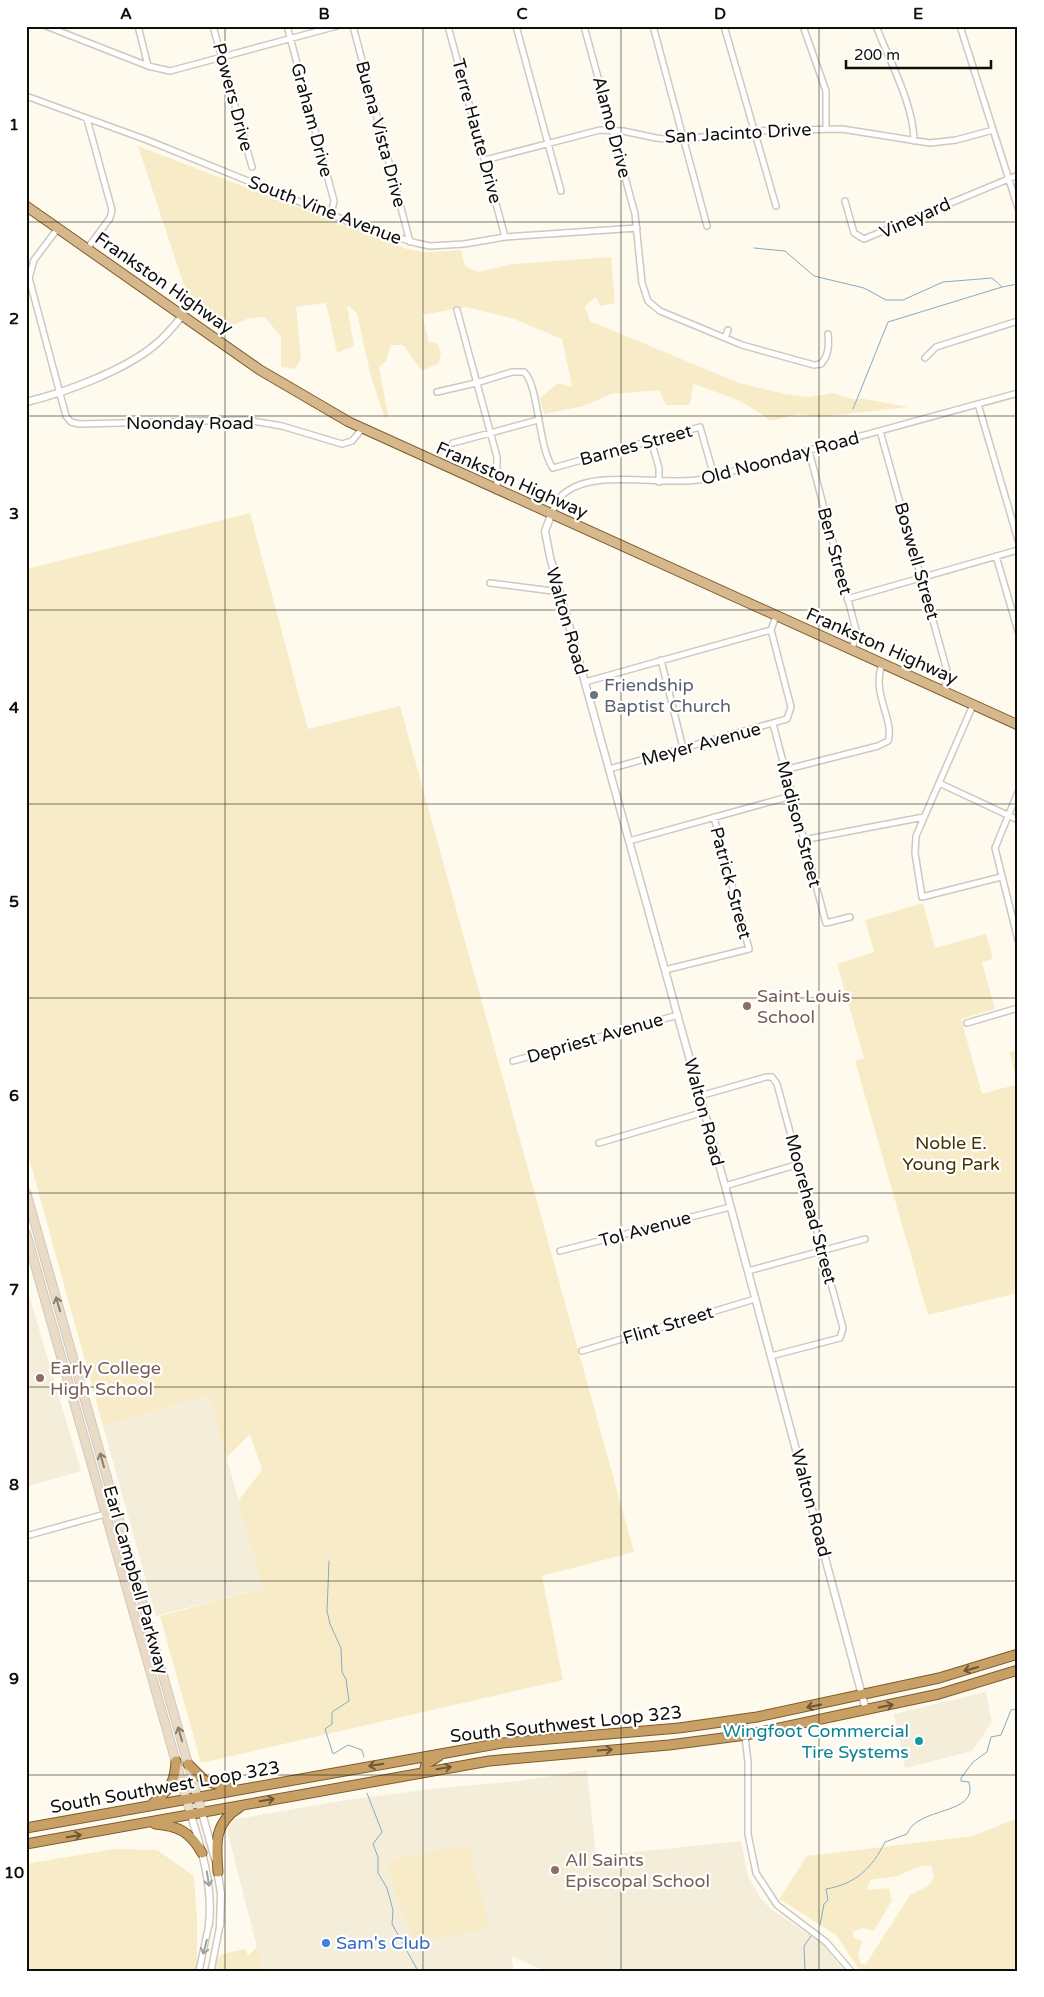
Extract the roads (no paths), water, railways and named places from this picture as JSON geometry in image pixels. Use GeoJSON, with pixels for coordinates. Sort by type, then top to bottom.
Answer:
{"type":"FeatureCollection","features":[{"type":"Feature","properties":{"kind":"highway","name":"South Southwest Loop 323"},"geometry":{"type":"LineString","coordinates":[[26,1828],[446,1752],[530,1740],[669,1730],[743,1720],[953,1675],[1018,1654]]}},
{"type":"Feature","properties":{"kind":"highway","name":"South Southwest Loop 323"},"geometry":{"type":"LineString","coordinates":[[26,1844],[506,1758],[660,1746],[746,1735],[949,1692],[1018,1670]]}},
{"type":"Feature","properties":{"kind":"highway"},"geometry":{"type":"LineString","coordinates":[[424,1772],[426,1764],[446,1752]]}},
{"type":"Feature","properties":{"kind":"highway"},"geometry":{"type":"LineString","coordinates":[[151,1805],[171,1786],[175,1777],[176,1761]]}},
{"type":"Feature","properties":{"kind":"highway"},"geometry":{"type":"LineString","coordinates":[[188,1764],[206,1781],[240,1790]]}},
{"type":"Feature","properties":{"kind":"highway"},"geometry":{"type":"LineString","coordinates":[[218,1872],[216,1842],[220,1828],[230,1814],[246,1804]]}},
{"type":"Feature","properties":{"kind":"highway"},"geometry":{"type":"LineString","coordinates":[[143,1823],[171,1825],[181,1829],[193,1837],[202,1852]]}},
{"type":"Feature","properties":{"kind":"main road","name":"Frankston Highway"},"geometry":{"type":"LineString","coordinates":[[26,206],[273,379],[362,429],[1018,725]]}},
{"type":"Feature","properties":{"kind":"main road","name":"Earl Campbell Parkway"},"geometry":{"type":"LineString","coordinates":[[26,1192],[202,1813]]}},
{"type":"Feature","properties":{"kind":"main road","name":"Earl Campbell Parkway"},"geometry":{"type":"LineString","coordinates":[[26,1233],[191,1815]]}},
{"type":"Feature","properties":{"kind":"street"},"geometry":{"type":"LineString","coordinates":[[46,26],[148,66],[176,70],[337,26]]}},
{"type":"Feature","properties":{"kind":"street"},"geometry":{"type":"LineString","coordinates":[[66,26],[69,35]]}},
{"type":"Feature","properties":{"kind":"street"},"geometry":{"type":"LineString","coordinates":[[138,26],[148,66]]}},
{"type":"Feature","properties":{"kind":"street","name":"Powers Drive"},"geometry":{"type":"LineString","coordinates":[[214,26],[252,167]]}},
{"type":"Feature","properties":{"kind":"street","name":"Graham Drive"},"geometry":{"type":"LineString","coordinates":[[287,26],[334,201],[331,214]]}},
{"type":"Feature","properties":{"kind":"street","name":"Buena Vista Drive"},"geometry":{"type":"LineString","coordinates":[[353,26],[410,242]]}},
{"type":"Feature","properties":{"kind":"street","name":"Terre Haute Drive"},"geometry":{"type":"LineString","coordinates":[[448,26],[505,237]]}},
{"type":"Feature","properties":{"kind":"street"},"geometry":{"type":"LineString","coordinates":[[516,26],[561,191]]}},
{"type":"Feature","properties":{"kind":"street","name":"Alamo Drive"},"geometry":{"type":"LineString","coordinates":[[584,26],[613,130],[637,228],[642,287],[648,301],[660,310],[725,338],[816,365],[822,363],[826,357],[829,348],[828,334]]}},
{"type":"Feature","properties":{"kind":"street"},"geometry":{"type":"LineString","coordinates":[[653,26],[707,226]]}},
{"type":"Feature","properties":{"kind":"street"},"geometry":{"type":"LineString","coordinates":[[724,26],[776,206]]}},
{"type":"Feature","properties":{"kind":"street"},"geometry":{"type":"LineString","coordinates":[[803,26],[826,90],[826,128]]}},
{"type":"Feature","properties":{"kind":"street"},"geometry":{"type":"LineString","coordinates":[[876,26],[907,105],[914,128],[914,141]]}},
{"type":"Feature","properties":{"kind":"street"},"geometry":{"type":"LineString","coordinates":[[960,26],[1018,208]]}},
{"type":"Feature","properties":{"kind":"street","name":"South Vine Avenue"},"geometry":{"type":"LineString","coordinates":[[26,96],[87,118],[366,229],[410,242],[430,246],[456,245],[505,237],[637,228]]}},
{"type":"Feature","properties":{"kind":"street"},"geometry":{"type":"LineString","coordinates":[[87,118],[112,210],[110,218],[87,249]]}},
{"type":"Feature","properties":{"kind":"street","name":"San Jacinto Drive"},"geometry":{"type":"LineString","coordinates":[[485,160],[587,132],[613,130],[660,139],[683,139],[754,131],[826,128],[879,134],[914,141],[948,141],[993,130]]}},
{"type":"Feature","properties":{"kind":"street"},"geometry":{"type":"LineString","coordinates":[[1008,178],[1018,175]]}},
{"type":"Feature","properties":{"kind":"street","name":"Vineyard"},"geometry":{"type":"LineString","coordinates":[[845,201],[854,233],[864,239],[1008,178]]}},
{"type":"Feature","properties":{"kind":"street"},"geometry":{"type":"LineString","coordinates":[[58,228],[37,256],[29,274],[60,393]]}},
{"type":"Feature","properties":{"kind":"street"},"geometry":{"type":"LineString","coordinates":[[457,310],[498,464],[497,491]]}},
{"type":"Feature","properties":{"kind":"street"},"geometry":{"type":"LineString","coordinates":[[26,402],[60,393],[146,352],[162,340],[182,316]]}},
{"type":"Feature","properties":{"kind":"street"},"geometry":{"type":"LineString","coordinates":[[925,358],[936,347],[1018,321]]}},
{"type":"Feature","properties":{"kind":"street"},"geometry":{"type":"LineString","coordinates":[[725,338],[728,330]]}},
{"type":"Feature","properties":{"kind":"street"},"geometry":{"type":"LineString","coordinates":[[437,392],[512,372],[524,372],[529,379],[538,420],[453,443]]}},
{"type":"Feature","properties":{"kind":"street","name":"Noonday Road"},"geometry":{"type":"LineString","coordinates":[[60,393],[67,418],[79,424],[247,420],[282,426],[342,444],[352,441],[362,429]]}},
{"type":"Feature","properties":{"kind":"street","name":"Old Noonday Road"},"geometry":{"type":"LineString","coordinates":[[550,515],[561,496],[577,486],[611,480],[690,482],[1018,393]]}},
{"type":"Feature","properties":{"kind":"street"},"geometry":{"type":"LineString","coordinates":[[978,404],[1018,540]]}},
{"type":"Feature","properties":{"kind":"street","name":"Barnes Street"},"geometry":{"type":"LineString","coordinates":[[538,420],[553,468],[700,427],[714,476]]}},
{"type":"Feature","properties":{"kind":"street","name":"Boswell Street"},"geometry":{"type":"LineString","coordinates":[[880,431],[947,673],[943,692]]}},
{"type":"Feature","properties":{"kind":"street"},"geometry":{"type":"LineString","coordinates":[[651,440],[659,468],[659,482]]}},
{"type":"Feature","properties":{"kind":"street","name":"Ben Street"},"geometry":{"type":"LineString","coordinates":[[808,451],[856,634],[852,651]]}},
{"type":"Feature","properties":{"kind":"street","name":"Walton Road"},"geometry":{"type":"LineString","coordinates":[[550,515],[545,534],[560,592],[725,1186],[866,1710]]}},
{"type":"Feature","properties":{"kind":"street"},"geometry":{"type":"LineString","coordinates":[[848,599],[1018,550]]}},
{"type":"Feature","properties":{"kind":"street"},"geometry":{"type":"LineString","coordinates":[[996,556],[1018,631]]}},
{"type":"Feature","properties":{"kind":"street"},"geometry":{"type":"LineString","coordinates":[[490,583],[546,592],[560,592]]}},
{"type":"Feature","properties":{"kind":"street"},"geometry":{"type":"LineString","coordinates":[[585,682],[771,630],[776,616]]}},
{"type":"Feature","properties":{"kind":"street","name":"Meyer Avenue"},"geometry":{"type":"LineString","coordinates":[[609,769],[787,719],[791,707],[771,630]]}},
{"type":"Feature","properties":{"kind":"street"},"geometry":{"type":"LineString","coordinates":[[661,660],[683,748]]}},
{"type":"Feature","properties":{"kind":"street"},"geometry":{"type":"LineString","coordinates":[[784,770],[878,746],[888,741],[888,728],[878,686],[882,664]]}},
{"type":"Feature","properties":{"kind":"street"},"geometry":{"type":"LineString","coordinates":[[973,705],[924,816],[915,843],[922,897],[1001,877]]}},
{"type":"Feature","properties":{"kind":"street","name":"Madison Street"},"geometry":{"type":"LineString","coordinates":[[772,724],[826,923],[850,918]]}},
{"type":"Feature","properties":{"kind":"street"},"geometry":{"type":"LineString","coordinates":[[939,783],[1018,820]]}},
{"type":"Feature","properties":{"kind":"street"},"geometry":{"type":"LineString","coordinates":[[1018,792],[995,848],[1018,940]]}},
{"type":"Feature","properties":{"kind":"street"},"geometry":{"type":"LineString","coordinates":[[629,841],[791,796]]}},
{"type":"Feature","properties":{"kind":"street"},"geometry":{"type":"LineString","coordinates":[[802,840],[924,816]]}},
{"type":"Feature","properties":{"kind":"street","name":"Patrick Street"},"geometry":{"type":"LineString","coordinates":[[665,970],[748,948],[714,817]]}},
{"type":"Feature","properties":{"kind":"street"},"geometry":{"type":"LineString","coordinates":[[967,1023],[1018,1008]]}},
{"type":"Feature","properties":{"kind":"street","name":"Depriest Avenue"},"geometry":{"type":"LineString","coordinates":[[513,1061],[678,1015]]}},
{"type":"Feature","properties":{"kind":"street","name":"Moorehead Street"},"geometry":{"type":"LineString","coordinates":[[700,1096],[766,1077],[772,1077],[777,1084],[799,1164],[843,1328],[842,1335],[834,1341],[771,1356]]}},
{"type":"Feature","properties":{"kind":"street"},"geometry":{"type":"LineString","coordinates":[[599,1144],[704,1112]]}},
{"type":"Feature","properties":{"kind":"street"},"geometry":{"type":"LineString","coordinates":[[725,1186],[799,1164]]}},
{"type":"Feature","properties":{"kind":"street","name":"Tol Avenue"},"geometry":{"type":"LineString","coordinates":[[560,1251],[730,1207]]}},
{"type":"Feature","properties":{"kind":"street"},"geometry":{"type":"LineString","coordinates":[[748,1271],[865,1239]]}},
{"type":"Feature","properties":{"kind":"street","name":"Flint Street"},"geometry":{"type":"LineString","coordinates":[[582,1352],[755,1299]]}},
{"type":"Feature","properties":{"kind":"street"},"geometry":{"type":"LineString","coordinates":[[26,1536],[116,1511]]}},
{"type":"Feature","properties":{"kind":"street"},"geometry":{"type":"LineString","coordinates":[[743,1720],[748,1768],[748,1834],[756,1873],[777,1905],[826,1942],[851,1971]]}},
{"type":"Feature","properties":{"kind":"street","name":"Earl Campbell Parkway"},"geometry":{"type":"LineString","coordinates":[[202,1813],[218,1872],[220,1925],[211,1971]]}},
{"type":"Feature","properties":{"kind":"street","name":"Earl Campbell Parkway"},"geometry":{"type":"LineString","coordinates":[[191,1815],[202,1852],[210,1895],[210,1924],[199,1971]]}},
{"type":"Feature","properties":{"kind":"waterway"},"geometry":{"type":"LineString","coordinates":[[754,248],[785,251],[814,276],[864,288],[886,300],[903,300],[943,282],[992,278],[1002,287]]}},
{"type":"Feature","properties":{"kind":"waterway"},"geometry":{"type":"LineString","coordinates":[[853,409],[888,322],[1002,287],[1018,284]]}},
{"type":"Feature","properties":{"kind":"waterway"},"geometry":{"type":"LineString","coordinates":[[329,1561],[327,1611],[330,1624],[341,1648],[342,1672],[346,1679],[349,1701],[332,1712],[332,1724],[325,1729],[333,1754],[348,1745],[362,1750],[364,1757]]}},
{"type":"Feature","properties":{"kind":"waterway"},"geometry":{"type":"LineString","coordinates":[[820,1925],[824,1904],[828,1900],[826,1889],[837,1887],[862,1873],[875,1860],[885,1842],[907,1834],[913,1825],[922,1819],[965,1801],[970,1793],[969,1782],[961,1781],[961,1778],[973,1762],[987,1752],[991,1737],[1001,1735],[1011,1710],[1018,1709]]}},
{"type":"Feature","properties":{"kind":"waterway"},"geometry":{"type":"LineString","coordinates":[[367,1793],[382,1832],[373,1844],[378,1857],[378,1873],[387,1888],[393,1910],[392,1924],[418,1971]]}},
{"type":"Feature","properties":{"kind":"waterway"},"geometry":{"type":"LineString","coordinates":[[805,1971],[804,1946],[811,1936]]}},
{"type":"Feature","properties":{"kind":"place","name":"Friendship Baptist Church"},"geometry":{"type":"Point","coordinates":[594,695]}},
{"type":"Feature","properties":{"kind":"place","name":"Saint Louis School"},"geometry":{"type":"Point","coordinates":[747,1006]}},
{"type":"Feature","properties":{"kind":"place","name":"Early College High School"},"geometry":{"type":"Point","coordinates":[40,1378]}},
{"type":"Feature","properties":{"kind":"place","name":"Wingfoot Commercial Tire Systems"},"geometry":{"type":"Point","coordinates":[919,1741]}},
{"type":"Feature","properties":{"kind":"place","name":"All Saints Episcopal School"},"geometry":{"type":"Point","coordinates":[555,1870]}},
{"type":"Feature","properties":{"kind":"place","name":"Sam's Club"},"geometry":{"type":"Point","coordinates":[326,1943]}},
{"type":"Feature","properties":{"kind":"park label","name":"Noble E. Young Park"},"geometry":{"type":"Point","coordinates":[951,1153]}}]}
